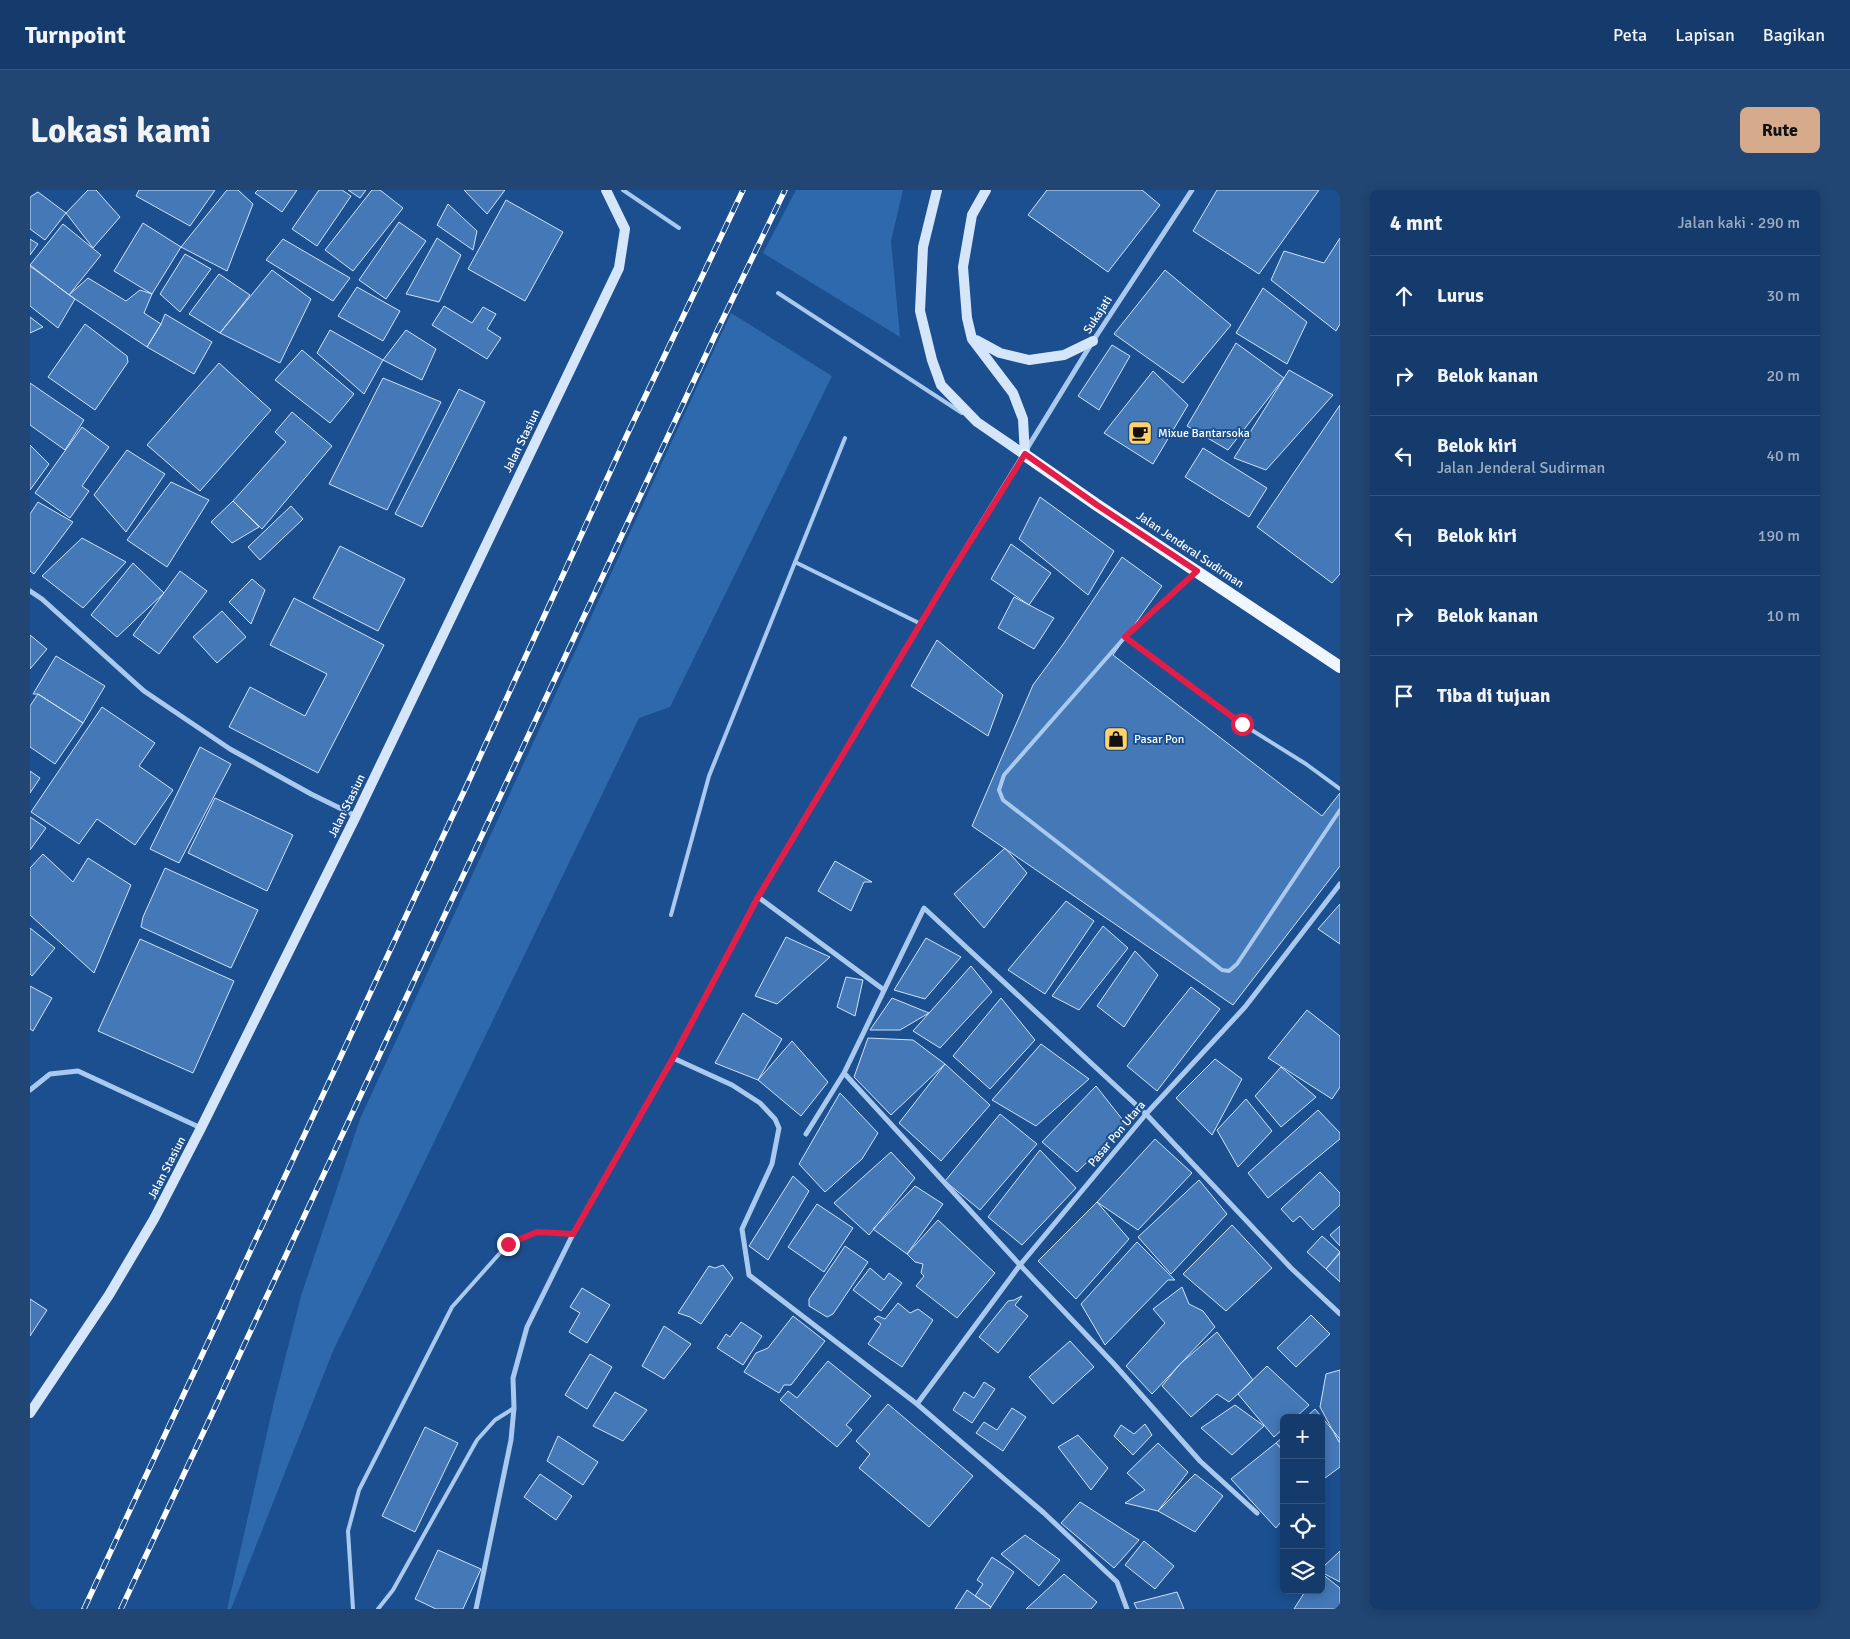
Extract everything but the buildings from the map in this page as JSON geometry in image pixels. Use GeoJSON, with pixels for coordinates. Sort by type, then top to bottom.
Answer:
{"type":"FeatureCollection","features":[{"type":"Feature","properties":{"kind":"main road","name":"Jalan Stasiun"},"geometry":{"type":"LineString","coordinates":[[30,1413],[109,1295],[154,1219],[202,1128],[356,816],[619,268],[625,229],[606,190]]}},
{"type":"Feature","properties":{"kind":"main road"},"geometry":{"type":"LineString","coordinates":[[937,190],[923,247],[920,310],[932,360],[941,385],[977,422],[1025,454]]}},
{"type":"Feature","properties":{"kind":"main road"},"geometry":{"type":"LineString","coordinates":[[986,190],[972,215],[963,267],[967,318],[972,339],[1012,393],[1023,419],[1025,454]]}},
{"type":"Feature","properties":{"kind":"main road"},"geometry":{"type":"LineString","coordinates":[[972,339],[1000,353],[1029,360],[1064,355],[1093,341]]}},
{"type":"Feature","properties":{"kind":"main road","name":"Jalan Jenderal Sudirman"},"geometry":{"type":"LineString","coordinates":[[1025,454],[1097,505],[1340,667]]}},
{"type":"Feature","properties":{"kind":"street","name":"Sukajati"},"geometry":{"type":"LineString","coordinates":[[476,1609],[512,1440],[513,1378],[527,1327],[573,1234],[673,1058],[758,897],[1093,341],[1192,190]]}},
{"type":"Feature","properties":{"kind":"street"},"geometry":{"type":"LineString","coordinates":[[30,591],[42,599],[144,691],[230,749],[311,794],[356,816]]}},
{"type":"Feature","properties":{"kind":"street","name":"Pasar Pon Utara"},"geometry":{"type":"LineString","coordinates":[[916,1404],[1020,1265],[1146,1114],[1245,1007],[1340,884]]}},
{"type":"Feature","properties":{"kind":"street"},"geometry":{"type":"LineString","coordinates":[[758,897],[884,990]]}},
{"type":"Feature","properties":{"kind":"street"},"geometry":{"type":"LineString","coordinates":[[806,1134],[844,1073],[924,908],[1146,1114],[1291,1268],[1340,1314]]}},
{"type":"Feature","properties":{"kind":"street"},"geometry":{"type":"LineString","coordinates":[[673,1058],[732,1085],[760,1103],[775,1119],[779,1128],[772,1164],[742,1229],[749,1275],[916,1404],[1017,1489],[1117,1582],[1127,1609]]}},
{"type":"Feature","properties":{"kind":"street"},"geometry":{"type":"LineString","coordinates":[[30,1090],[50,1074],[78,1072],[202,1128]]}},
{"type":"Feature","properties":{"kind":"street"},"geometry":{"type":"LineString","coordinates":[[844,1073],[1020,1265],[1113,1363],[1200,1461],[1257,1513]]}},
{"type":"Feature","properties":{"kind":"lane"},"geometry":{"type":"LineString","coordinates":[[623,190],[679,228]]}},
{"type":"Feature","properties":{"kind":"lane"},"geometry":{"type":"LineString","coordinates":[[778,293],[977,422]]}},
{"type":"Feature","properties":{"kind":"lane"},"geometry":{"type":"LineString","coordinates":[[671,915],[708,776],[845,438]]}},
{"type":"Feature","properties":{"kind":"lane"},"geometry":{"type":"LineString","coordinates":[[795,562],[921,624]]}},
{"type":"Feature","properties":{"kind":"lane"},"geometry":{"type":"LineString","coordinates":[[1197,571],[1125,637],[1004,775],[999,790],[1003,800],[1222,970],[1229,971],[1237,964],[1340,810]]}},
{"type":"Feature","properties":{"kind":"lane"},"geometry":{"type":"LineString","coordinates":[[1125,637],[1242,724],[1306,764],[1340,789]]}},
{"type":"Feature","properties":{"kind":"lane"},"geometry":{"type":"LineString","coordinates":[[353,1609],[348,1530],[359,1490],[452,1307],[508,1244],[537,1232],[573,1234]]}},
{"type":"Feature","properties":{"kind":"lane"},"geometry":{"type":"LineString","coordinates":[[378,1609],[393,1590],[477,1440],[495,1420],[514,1408]]}},
{"type":"Feature","properties":{"kind":"shaded area"},"geometry":{"type":"Polygon","coordinates":[[[796,190],[903,190],[891,241],[900,337],[763,253],[796,190]]]}},
{"type":"Feature","properties":{"kind":"shaded area"},"geometry":{"type":"Polygon","coordinates":[[[731,313],[832,376],[670,707],[639,718],[333,1351],[231,1609],[227,1609],[274,1402],[301,1296],[360,1119],[731,313]]]}},
{"type":"Feature","properties":{"kind":"railway"},"geometry":{"type":"LineString","coordinates":[[84,1609],[466,787],[627,435],[743,190]]}},
{"type":"Feature","properties":{"kind":"railway"},"geometry":{"type":"LineString","coordinates":[[121,1609],[718,329],[785,190]]}},
{"type":"Feature","properties":{"kind":"place","name":"Mixue Bantarsoka"},"geometry":{"type":"Point","coordinates":[1140,433]}},
{"type":"Feature","properties":{"kind":"place","name":"Pasar Pon"},"geometry":{"type":"Point","coordinates":[1116,739]}},
{"type":"Feature","properties":{"kind":"route"},"geometry":{"type":"LineString","coordinates":[[508,1244],[537,1232],[573,1234],[673,1058],[758,897],[950,574],[1025,454],[1097,505],[1197,571],[1125,637],[1242,724]]}}]}
